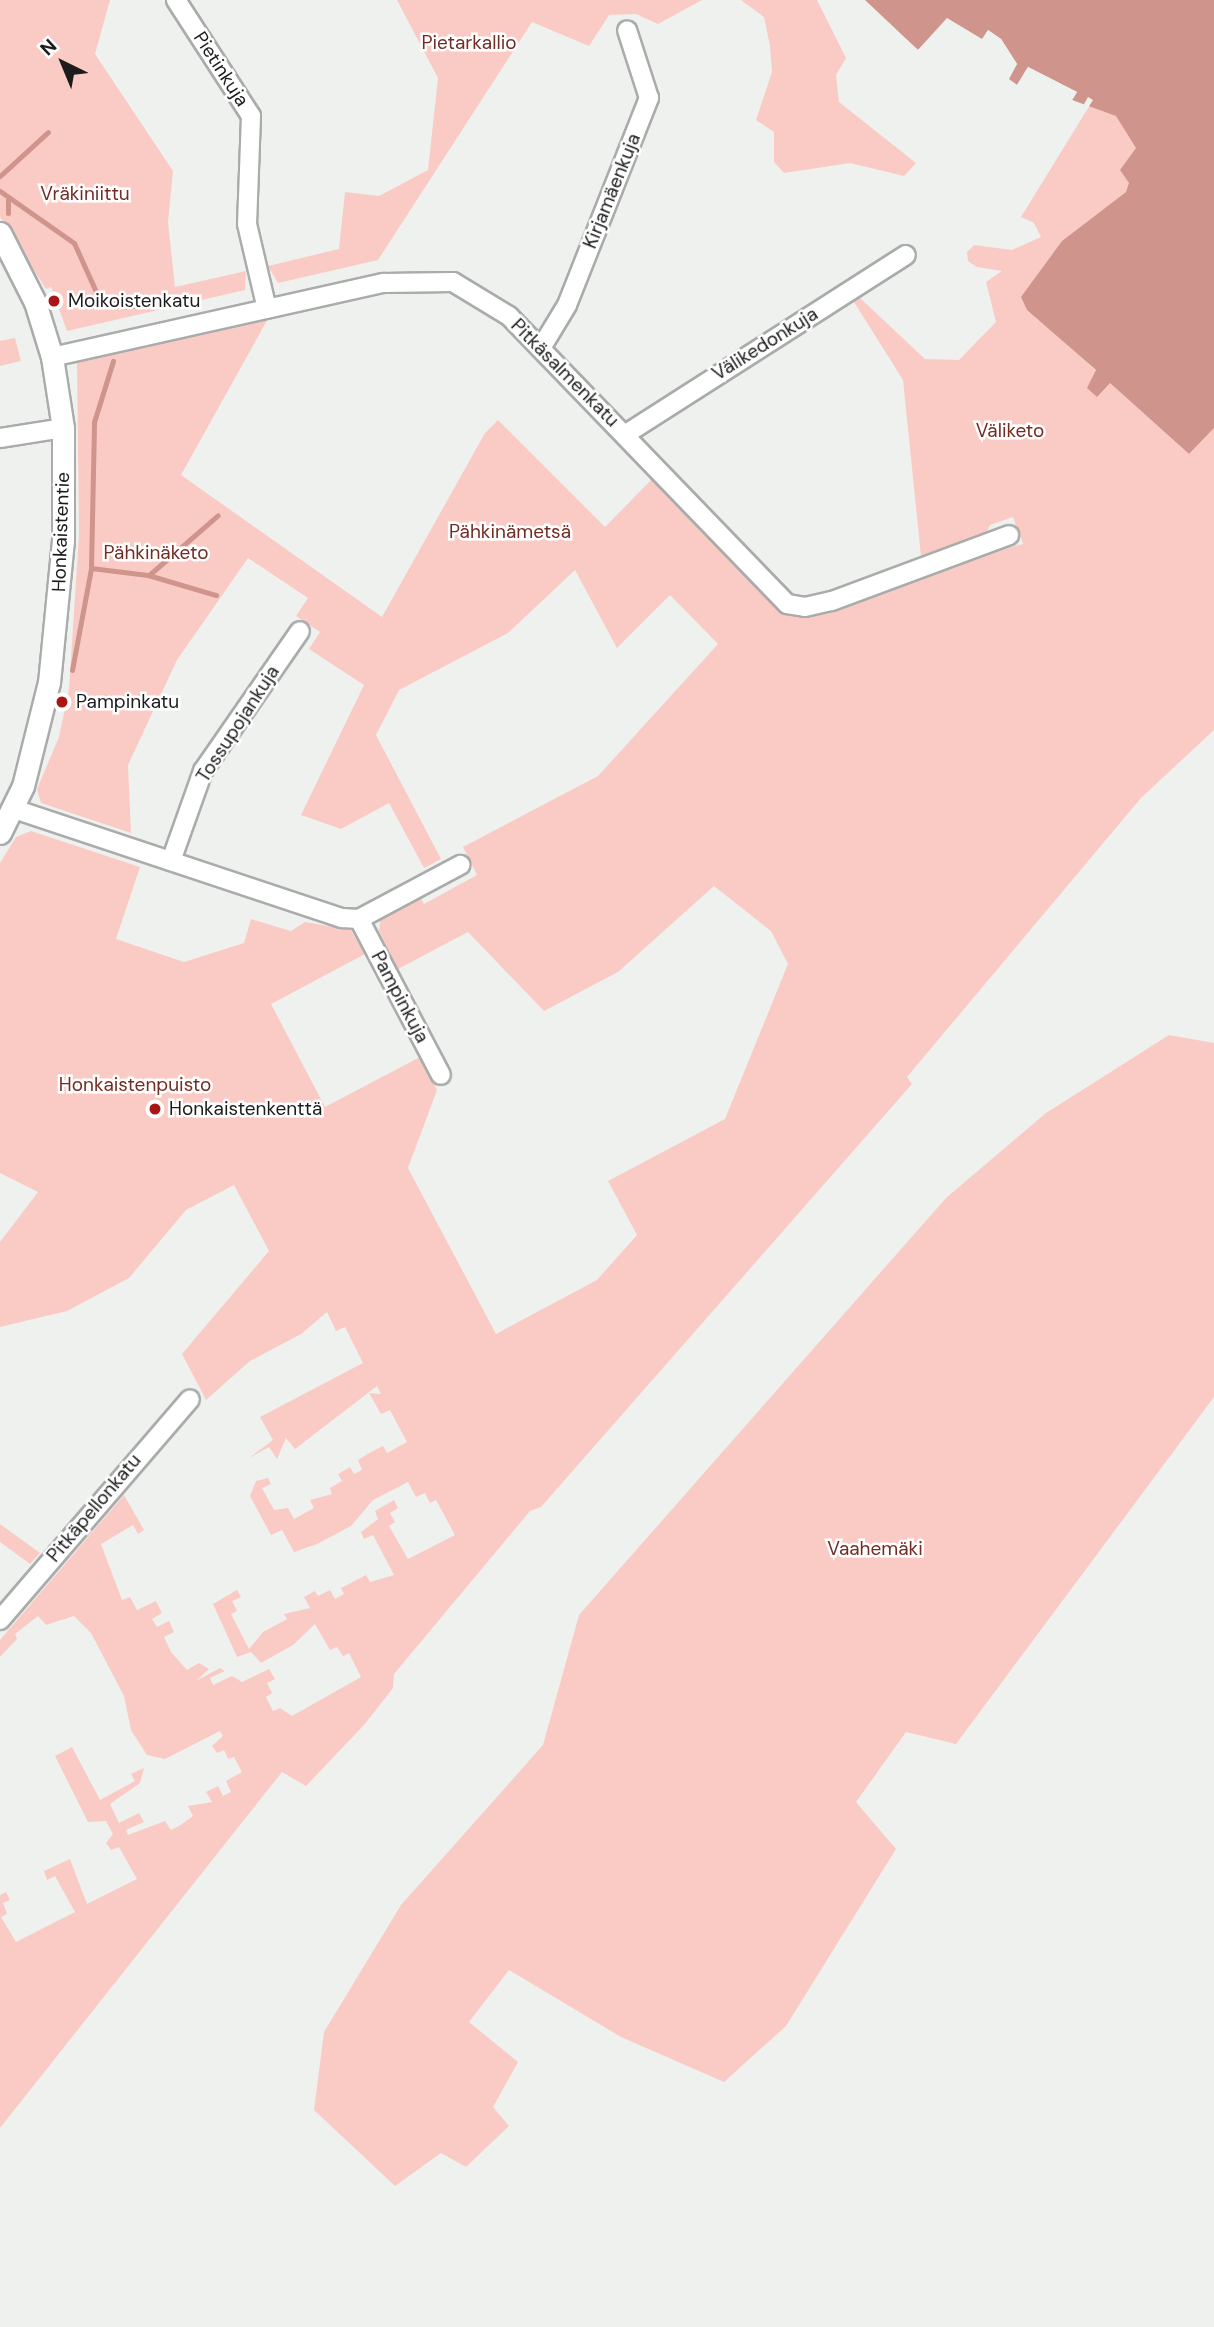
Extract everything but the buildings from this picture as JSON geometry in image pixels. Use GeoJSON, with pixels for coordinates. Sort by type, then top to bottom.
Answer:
{"type":"FeatureCollection","features":[{"type":"Feature","properties":{"kind":"street","name":"Pietinkuja"},"geometry":{"type":"LineString","coordinates":[[176,0],[251,116],[247,224],[267,309]]}},
{"type":"Feature","properties":{"kind":"street","name":"Kirjamäenkuja"},"geometry":{"type":"LineString","coordinates":[[541,348],[567,305],[649,98],[627,30]]}},
{"type":"Feature","properties":{"kind":"street","name":"Honkaistentie"},"geometry":{"type":"LineString","coordinates":[[0,233],[6,253],[52,358],[63,428],[63,540],[49,682],[14,809],[0,833]]}},
{"type":"Feature","properties":{"kind":"street","name":"Välikedonkuja"},"geometry":{"type":"LineString","coordinates":[[626,434],[906,255]]}},
{"type":"Feature","properties":{"kind":"street","name":"Pitkäsalmenkatu"},"geometry":{"type":"LineString","coordinates":[[52,358],[406,279],[453,282],[497,305],[794,607],[832,601],[1009,535]]}},
{"type":"Feature","properties":{"kind":"street"},"geometry":{"type":"LineString","coordinates":[[0,438],[63,428]]}},
{"type":"Feature","properties":{"kind":"street","name":"Tossupojankuja"},"geometry":{"type":"LineString","coordinates":[[171,861],[203,771],[300,631]]}},
{"type":"Feature","properties":{"kind":"street"},"geometry":{"type":"LineString","coordinates":[[14,809],[342,918],[359,919],[460,865]]}},
{"type":"Feature","properties":{"kind":"street","name":"Pampinkuja"},"geometry":{"type":"LineString","coordinates":[[359,919],[441,1075]]}},
{"type":"Feature","properties":{"kind":"street","name":"Pitkäpellonkatu"},"geometry":{"type":"LineString","coordinates":[[0,1620],[190,1399]]}},
{"type":"Feature","properties":{"kind":"green space","name":"Vräkiniittu"},"geometry":{"type":"Polygon","coordinates":[[[0,0],[110,0],[95,54],[173,171],[168,222],[175,287],[246,271],[245,290],[67,331],[51,287],[46,289],[0,217],[0,0]]]}},
{"type":"Feature","properties":{"kind":"green space","name":"Pietarkallio"},"geometry":{"type":"Polygon","coordinates":[[[397,0],[702,0],[658,24],[636,14],[609,15],[589,46],[532,22],[378,260],[278,283],[268,266],[339,249],[345,192],[379,196],[428,170],[438,78],[397,0]]]}},
{"type":"Feature","properties":{"kind":"green space"},"geometry":{"type":"Polygon","coordinates":[[[741,0],[817,0],[846,58],[836,75],[839,102],[916,163],[904,176],[850,163],[784,173],[774,162],[774,132],[756,120],[772,72],[764,17],[741,0]]]}},
{"type":"Feature","properties":{"kind":"green space"},"geometry":{"type":"Polygon","coordinates":[[[1106,99],[1144,148],[1068,345],[1096,371],[1097,396],[1109,382],[1189,454],[1214,428],[1214,730],[1141,798],[907,1077],[912,1084],[541,1507],[530,1511],[394,1674],[393,1688],[364,1725],[306,1786],[282,1772],[0,2128],[0,1895],[6,1892],[10,1900],[3,1903],[7,1914],[1,1917],[16,1942],[75,1912],[55,1876],[47,1880],[44,1871],[70,1859],[87,1904],[137,1879],[119,1847],[111,1850],[106,1843],[113,1834],[106,1821],[88,1822],[55,1756],[72,1747],[100,1800],[135,1781],[131,1774],[144,1768],[140,1783],[110,1804],[119,1823],[139,1813],[144,1822],[126,1830],[128,1835],[165,1821],[171,1830],[179,1826],[193,1816],[188,1806],[212,1802],[206,1792],[218,1786],[223,1796],[231,1792],[226,1781],[242,1772],[234,1757],[228,1759],[224,1750],[217,1753],[212,1746],[223,1736],[220,1731],[165,1759],[147,1755],[131,1730],[124,1696],[91,1633],[74,1616],[46,1625],[38,1616],[15,1634],[17,1639],[0,1657],[0,1640],[124,1495],[144,1530],[138,1534],[133,1525],[101,1544],[122,1600],[130,1597],[137,1610],[156,1601],[162,1613],[152,1619],[157,1627],[169,1621],[174,1632],[164,1637],[171,1652],[187,1670],[199,1663],[209,1669],[196,1681],[220,1668],[225,1671],[210,1678],[213,1685],[232,1676],[242,1682],[269,1669],[275,1679],[267,1683],[272,1693],[266,1697],[273,1711],[280,1708],[292,1716],[361,1677],[349,1653],[343,1656],[337,1647],[330,1650],[315,1624],[293,1645],[261,1663],[251,1652],[237,1657],[213,1604],[237,1590],[241,1597],[232,1601],[237,1611],[231,1614],[249,1649],[263,1632],[287,1619],[284,1614],[310,1608],[304,1597],[315,1591],[318,1596],[330,1590],[335,1599],[344,1594],[341,1588],[366,1575],[370,1582],[394,1575],[373,1535],[364,1539],[361,1532],[378,1519],[375,1511],[394,1500],[398,1508],[390,1513],[395,1522],[389,1526],[408,1559],[455,1535],[436,1500],[430,1503],[425,1493],[416,1497],[408,1482],[373,1500],[351,1526],[317,1544],[294,1552],[282,1530],[271,1535],[250,1496],[256,1481],[268,1478],[271,1484],[262,1488],[274,1510],[288,1508],[294,1519],[314,1508],[310,1500],[332,1494],[330,1488],[342,1481],[338,1474],[350,1467],[354,1474],[362,1470],[358,1460],[383,1446],[387,1453],[407,1442],[390,1410],[381,1414],[369,1393],[381,1394],[377,1386],[295,1449],[286,1438],[277,1459],[269,1447],[249,1458],[273,1440],[260,1417],[363,1363],[345,1327],[336,1331],[327,1312],[301,1334],[250,1361],[206,1400],[182,1354],[269,1251],[234,1185],[186,1210],[129,1278],[67,1311],[0,1327],[0,1242],[38,1192],[0,1173],[0,863],[16,837],[31,831],[140,867],[116,939],[184,962],[244,943],[251,919],[291,931],[305,922],[351,930],[365,954],[271,1004],[325,1107],[420,1057],[437,1090],[408,1168],[496,1334],[597,1280],[637,1235],[608,1181],[725,1119],[788,964],[771,931],[714,886],[618,972],[544,1011],[468,932],[398,969],[379,931],[381,913],[418,893],[424,904],[477,875],[463,847],[598,776],[718,644],[670,595],[617,648],[575,570],[508,633],[399,690],[376,735],[441,859],[424,868],[389,803],[341,829],[301,815],[364,685],[309,649],[320,632],[296,616],[308,598],[248,558],[177,660],[128,765],[131,833],[41,803],[37,789],[59,737],[69,689],[79,534],[77,363],[270,315],[181,475],[382,617],[485,433],[498,420],[605,527],[656,475],[741,562],[765,595],[778,606],[815,616],[968,558],[1023,544],[1013,517],[990,525],[986,534],[921,556],[903,380],[854,302],[860,298],[925,359],[959,360],[996,322],[986,282],[1002,271],[977,267],[968,261],[967,252],[974,245],[1012,250],[1041,237],[1034,223],[1021,217],[1093,100],[1106,99]]]}},
{"type":"Feature","properties":{"kind":"green space"},"geometry":{"type":"Polygon","coordinates":[[[15,338],[21,361],[0,366],[0,341],[15,338]]]}},
{"type":"Feature","properties":{"kind":"green space","name":"Vaahemäki"},"geometry":{"type":"Polygon","coordinates":[[[1169,1035],[1214,1043],[1214,1397],[956,1744],[906,1732],[856,1802],[896,1849],[786,2026],[724,2082],[621,2037],[509,1970],[469,2022],[518,2062],[493,2107],[509,2126],[466,2167],[441,2153],[395,2186],[314,2110],[324,2032],[401,1905],[543,1745],[579,1615],[946,1198],[1046,1113],[1169,1035]]]}},
{"type":"Feature","properties":{"kind":"green space"},"geometry":{"type":"Polygon","coordinates":[[[0,1524],[40,1553],[30,1564],[0,1542],[0,1524]]]}},
{"type":"Feature","properties":{"kind":"shaded area"},"geometry":{"type":"Polygon","coordinates":[[[865,0],[1214,0],[1214,428],[1189,454],[1110,383],[1097,397],[1087,388],[1096,370],[1027,310],[1021,297],[1062,241],[1126,192],[1129,183],[1120,170],[1136,148],[1116,116],[1072,100],[1077,92],[1028,67],[1017,85],[1008,79],[1017,64],[1001,39],[988,30],[982,40],[947,19],[918,50],[865,0]]]}},
{"type":"Feature","properties":{"kind":"pier"},"geometry":{"type":"Polygon","coordinates":[[[874,11],[918,50],[947,18],[982,39],[988,30],[1001,39],[1017,64],[1009,79],[1017,85],[1028,67],[1077,92],[1072,100],[1083,106],[1088,97],[1093,100],[1086,111],[1069,102],[1072,93],[1030,71],[1015,88],[1005,80],[1013,64],[999,41],[989,35],[981,43],[948,23],[917,53],[874,11]]]}},
{"type":"Feature","properties":{"kind":"waterway"},"geometry":{"type":"LineString","coordinates":[[0,176],[48,132]]}},
{"type":"Feature","properties":{"kind":"waterway"},"geometry":{"type":"LineString","coordinates":[[0,191],[74,243],[102,305]]}},
{"type":"Feature","properties":{"kind":"waterway"},"geometry":{"type":"LineString","coordinates":[[8,200],[8,213]]}},
{"type":"Feature","properties":{"kind":"waterway"},"geometry":{"type":"LineString","coordinates":[[100,296],[124,307],[159,302]]}},
{"type":"Feature","properties":{"kind":"waterway"},"geometry":{"type":"LineString","coordinates":[[72,670],[91,568],[94,422],[113,361]]}},
{"type":"Feature","properties":{"kind":"waterway"},"geometry":{"type":"LineString","coordinates":[[149,575],[218,515]]}},
{"type":"Feature","properties":{"kind":"waterway"},"geometry":{"type":"LineString","coordinates":[[91,568],[148,575],[216,595]]}},
{"type":"Feature","properties":{"kind":"place","name":"Moikoistenkatu"},"geometry":{"type":"Point","coordinates":[54,301]}},
{"type":"Feature","properties":{"kind":"place","name":"Pampinkatu"},"geometry":{"type":"Point","coordinates":[62,702]}},
{"type":"Feature","properties":{"kind":"place","name":"Honkaistenkenttä"},"geometry":{"type":"Point","coordinates":[155,1109]}},
{"type":"Feature","properties":{"kind":"park label","name":"Väliketo"},"geometry":{"type":"Point","coordinates":[1010,431]}},
{"type":"Feature","properties":{"kind":"park label","name":"Pähkinämetsä"},"geometry":{"type":"Point","coordinates":[510,532]}},
{"type":"Feature","properties":{"kind":"park label","name":"Pähkinäketo"},"geometry":{"type":"Point","coordinates":[156,553]}},
{"type":"Feature","properties":{"kind":"park label","name":"Honkaistenpuisto"},"geometry":{"type":"Point","coordinates":[135,1085]}}]}
